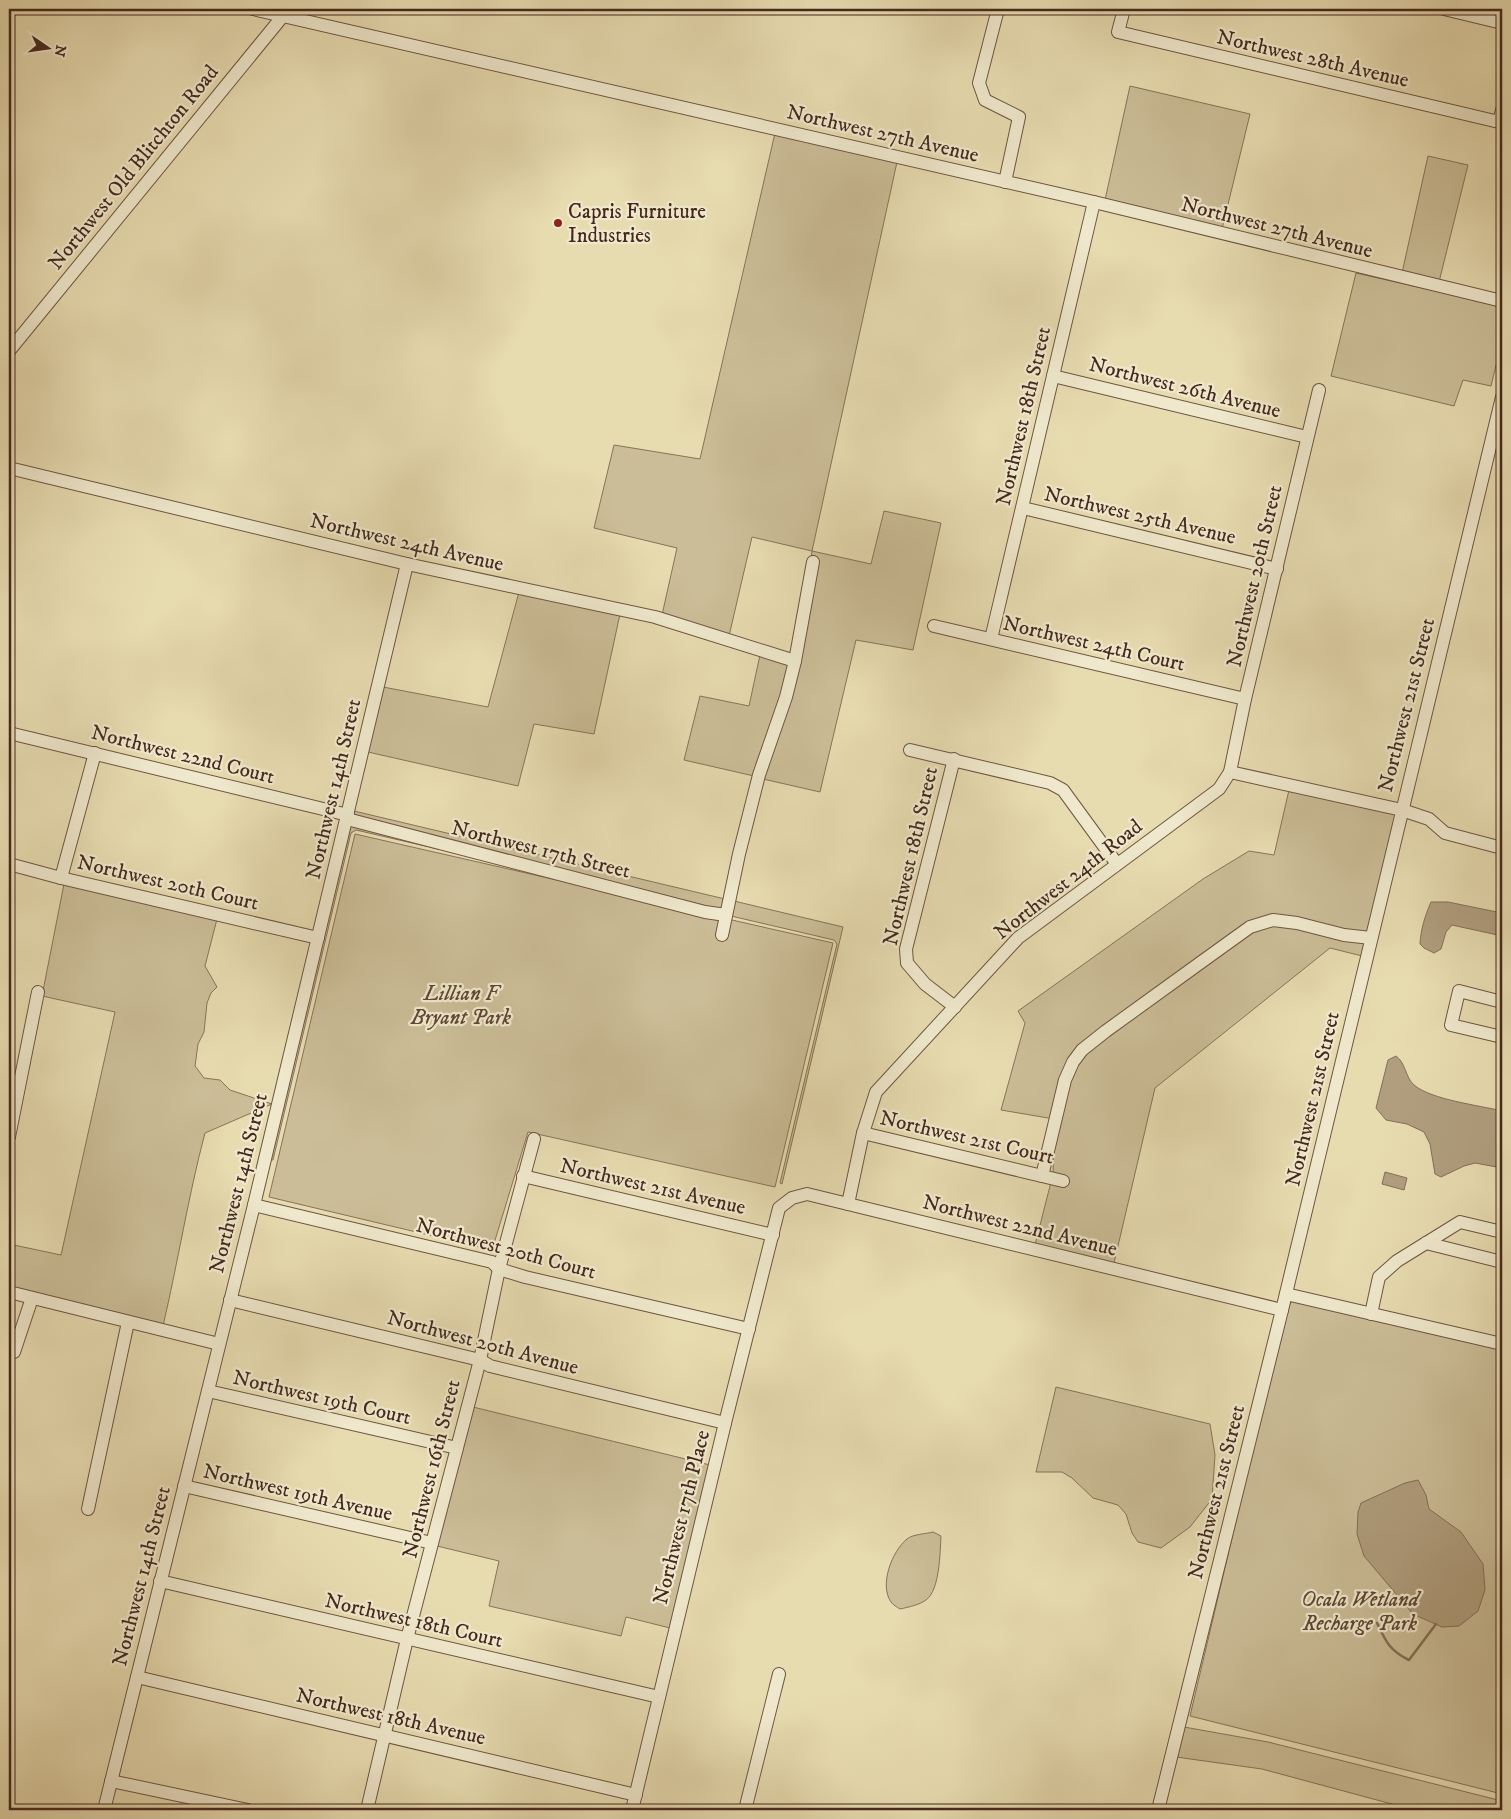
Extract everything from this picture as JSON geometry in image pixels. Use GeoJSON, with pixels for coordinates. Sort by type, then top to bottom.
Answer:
{"type":"FeatureCollection","features":[{"type":"Feature","properties":{"kind":"street","name":"Northwest 27th Avenue"},"geometry":{"type":"LineString","coordinates":[[253,9],[286,12],[1094,202],[1502,301]]}},
{"type":"Feature","properties":{"kind":"street"},"geometry":{"type":"LineString","coordinates":[[998,9],[979,83],[985,100],[1019,117],[1005,182]]}},
{"type":"Feature","properties":{"kind":"street","name":"Northwest 28th Avenue"},"geometry":{"type":"LineString","coordinates":[[1124,9],[1118,32],[1501,116]]}},
{"type":"Feature","properties":{"kind":"street"},"geometry":{"type":"LineString","coordinates":[[1444,9],[1502,23]]}},
{"type":"Feature","properties":{"kind":"street","name":"Northwest Old Blitchton Road"},"geometry":{"type":"LineString","coordinates":[[9,351],[286,12]]}},
{"type":"Feature","properties":{"kind":"street","name":"Northwest 18th Street"},"geometry":{"type":"LineString","coordinates":[[991,638],[1094,202]]}},
{"type":"Feature","properties":{"kind":"street","name":"Northwest 26th Avenue"},"geometry":{"type":"LineString","coordinates":[[1053,376],[1307,437]]}},
{"type":"Feature","properties":{"kind":"street","name":"Northwest 20th Street"},"geometry":{"type":"LineString","coordinates":[[1230,772],[1245,699],[1307,437],[1320,390]]}},
{"type":"Feature","properties":{"kind":"street","name":"Northwest 21st Street"},"geometry":{"type":"LineString","coordinates":[[1158,1810],[1286,1294],[1502,397]]}},
{"type":"Feature","properties":{"kind":"street","name":"Northwest 24th Avenue"},"geometry":{"type":"LineString","coordinates":[[9,468],[407,564],[655,617],[795,661]]}},
{"type":"Feature","properties":{"kind":"street","name":"Northwest 25th Avenue"},"geometry":{"type":"LineString","coordinates":[[1023,508],[1277,569]]}},
{"type":"Feature","properties":{"kind":"street"},"geometry":{"type":"LineString","coordinates":[[722,935],[739,854],[759,775],[786,698],[795,661],[813,562]]}},
{"type":"Feature","properties":{"kind":"street","name":"Northwest 14th Street"},"geometry":{"type":"LineString","coordinates":[[104,1810],[254,1205],[407,564]]}},
{"type":"Feature","properties":{"kind":"street","name":"Northwest 24th Court"},"geometry":{"type":"LineString","coordinates":[[934,626],[1245,699]]}},
{"type":"Feature","properties":{"kind":"street","name":"Northwest 22nd Court"},"geometry":{"type":"LineString","coordinates":[[9,733],[347,817]]}},
{"type":"Feature","properties":{"kind":"street"},"geometry":{"type":"LineString","coordinates":[[910,750],[1050,783],[1063,790],[1117,864]]}},
{"type":"Feature","properties":{"kind":"street"},"geometry":{"type":"LineString","coordinates":[[60,878],[95,753]]}},
{"type":"Feature","properties":{"kind":"street","name":"Northwest 18th Street"},"geometry":{"type":"LineString","coordinates":[[954,759],[906,949],[907,962],[925,984],[955,1007]]}},
{"type":"Feature","properties":{"kind":"street"},"geometry":{"type":"LineString","coordinates":[[1230,772],[1402,810],[1429,819],[1445,834],[1502,848]]}},
{"type":"Feature","properties":{"kind":"street","name":"Northwest 24th Road"},"geometry":{"type":"LineString","coordinates":[[848,1204],[863,1133],[876,1092],[1018,938],[1219,789],[1230,772]]}},
{"type":"Feature","properties":{"kind":"street","name":"Northwest 17th Street"},"geometry":{"type":"LineString","coordinates":[[347,817],[705,912],[726,915]]}},
{"type":"Feature","properties":{"kind":"street","name":"Northwest 20th Court"},"geometry":{"type":"LineString","coordinates":[[9,864],[60,878],[318,938]]}},
{"type":"Feature","properties":{"kind":"street"},"geometry":{"type":"LineString","coordinates":[[1042,1176],[1065,1080],[1082,1050],[1200,963],[1250,927],[1273,920],[1297,923],[1344,935],[1371,938]]}},
{"type":"Feature","properties":{"kind":"street"},"geometry":{"type":"LineString","coordinates":[[1502,1002],[1459,991],[1451,1025],[1502,1037]]}},
{"type":"Feature","properties":{"kind":"street"},"geometry":{"type":"LineString","coordinates":[[9,1137],[38,992]]}},
{"type":"Feature","properties":{"kind":"street","name":"Northwest 21st Court"},"geometry":{"type":"LineString","coordinates":[[863,1133],[1063,1181]]}},
{"type":"Feature","properties":{"kind":"street","name":"Northwest 16th Street"},"geometry":{"type":"LineString","coordinates":[[367,1810],[407,1639],[480,1360],[499,1269],[534,1139]]}},
{"type":"Feature","properties":{"kind":"street","name":"Northwest 21st Avenue"},"geometry":{"type":"LineString","coordinates":[[523,1176],[773,1235]]}},
{"type":"Feature","properties":{"kind":"street","name":"Northwest 22nd Avenue"},"geometry":{"type":"LineString","coordinates":[[773,1235],[779,1208],[792,1198],[808,1194],[1282,1310]]}},
{"type":"Feature","properties":{"kind":"street","name":"Northwest 20th Court"},"geometry":{"type":"LineString","coordinates":[[254,1205],[492,1262],[499,1269],[525,1277],[749,1329]]}},
{"type":"Feature","properties":{"kind":"street"},"geometry":{"type":"LineString","coordinates":[[1371,1314],[1379,1277],[1397,1261],[1460,1222],[1502,1232]]}},
{"type":"Feature","properties":{"kind":"street","name":"Northwest 17th Place"},"geometry":{"type":"LineString","coordinates":[[632,1810],[725,1423],[773,1235]]}},
{"type":"Feature","properties":{"kind":"street"},"geometry":{"type":"LineString","coordinates":[[1426,1243],[1502,1262]]}},
{"type":"Feature","properties":{"kind":"street"},"geometry":{"type":"LineString","coordinates":[[9,1292],[219,1344]]}},
{"type":"Feature","properties":{"kind":"street"},"geometry":{"type":"LineString","coordinates":[[1286,1294],[1502,1344]]}},
{"type":"Feature","properties":{"kind":"street"},"geometry":{"type":"LineString","coordinates":[[14,1352],[32,1298]]}},
{"type":"Feature","properties":{"kind":"street","name":"Northwest 20th Avenue"},"geometry":{"type":"LineString","coordinates":[[230,1300],[480,1360],[490,1366],[725,1423]]}},
{"type":"Feature","properties":{"kind":"street"},"geometry":{"type":"LineString","coordinates":[[88,1509],[128,1322]]}},
{"type":"Feature","properties":{"kind":"street","name":"Northwest 19th Court"},"geometry":{"type":"LineString","coordinates":[[208,1391],[457,1448]]}},
{"type":"Feature","properties":{"kind":"street","name":"Northwest 19th Avenue"},"geometry":{"type":"LineString","coordinates":[[184,1486],[432,1543]]}},
{"type":"Feature","properties":{"kind":"street","name":"Northwest 18th Court"},"geometry":{"type":"LineString","coordinates":[[160,1581],[660,1697]]}},
{"type":"Feature","properties":{"kind":"street"},"geometry":{"type":"LineString","coordinates":[[745,1810],[779,1674]]}},
{"type":"Feature","properties":{"kind":"street","name":"Northwest 18th Avenue"},"geometry":{"type":"LineString","coordinates":[[137,1677],[636,1795]]}},
{"type":"Feature","properties":{"kind":"street"},"geometry":{"type":"LineString","coordinates":[[111,1781],[248,1810]]}},
{"type":"Feature","properties":{"kind":"green space"},"geometry":{"type":"Polygon","coordinates":[[[1130,86],[1250,114],[1222,229],[1105,200],[1130,86]]]}},
{"type":"Feature","properties":{"kind":"green space"},"geometry":{"type":"Polygon","coordinates":[[[775,133],[897,162],[812,551],[752,537],[729,636],[662,615],[677,548],[594,528],[614,445],[700,459],[775,133]]]}},
{"type":"Feature","properties":{"kind":"green space"},"geometry":{"type":"Polygon","coordinates":[[[1428,156],[1468,165],[1439,282],[1402,273],[1428,156]]]}},
{"type":"Feature","properties":{"kind":"green space"},"geometry":{"type":"Polygon","coordinates":[[[1356,273],[1502,306],[1502,341],[1491,386],[1463,380],[1454,406],[1331,376],[1356,273]]]}},
{"type":"Feature","properties":{"kind":"green space"},"geometry":{"type":"Polygon","coordinates":[[[884,511],[941,523],[913,650],[856,640],[820,792],[763,779],[801,658],[819,560],[811,558],[812,551],[871,564],[884,511]]]}},
{"type":"Feature","properties":{"kind":"green space"},"geometry":{"type":"Polygon","coordinates":[[[519,592],[620,614],[594,734],[534,724],[518,786],[368,752],[383,687],[488,707],[519,592]]]}},
{"type":"Feature","properties":{"kind":"green space"},"geometry":{"type":"Polygon","coordinates":[[[760,655],[789,664],[782,696],[754,776],[684,760],[700,696],[749,706],[760,655]]]}},
{"type":"Feature","properties":{"kind":"green space"},"geometry":{"type":"Polygon","coordinates":[[[1289,790],[1396,813],[1362,956],[1330,948],[1155,1088],[1114,1263],[1035,1245],[1053,1174],[1054,1119],[1001,1110],[1025,1023],[1018,1011],[1203,879],[1249,851],[1274,855],[1289,790]]]}},
{"type":"Feature","properties":{"kind":"green space"},"geometry":{"type":"Polygon","coordinates":[[[354,811],[725,899],[722,910],[353,816],[354,811]]]}},
{"type":"Feature","properties":{"kind":"green space"},"geometry":{"type":"Polygon","coordinates":[[[351,825],[438,849],[356,830],[351,833],[273,1160],[270,1160],[351,825]]]}},
{"type":"Feature","properties":{"kind":"green space","name":"Lillian F Bryant Park"},"geometry":{"type":"Polygon","coordinates":[[[355,834],[833,943],[775,1187],[528,1132],[492,1250],[269,1197],[355,834]]]}},
{"type":"Feature","properties":{"kind":"green space"},"geometry":{"type":"Polygon","coordinates":[[[64,884],[217,919],[205,966],[217,987],[211,993],[207,1003],[204,1032],[198,1044],[195,1066],[204,1078],[220,1080],[230,1090],[272,1104],[205,1133],[193,1181],[163,1326],[9,1288],[9,1244],[61,1255],[115,1012],[42,996],[64,884]]]}},
{"type":"Feature","properties":{"kind":"green space"},"geometry":{"type":"Polygon","coordinates":[[[734,901],[843,927],[782,1184],[780,1183],[837,944],[834,940],[731,916],[734,901]]]}},
{"type":"Feature","properties":{"kind":"green space","name":"Ocala Wetland Recharge Park"},"geometry":{"type":"Polygon","coordinates":[[[1292,1301],[1502,1348],[1502,1794],[1190,1716],[1267,1390],[1288,1307],[1292,1301]]]}},
{"type":"Feature","properties":{"kind":"green space"},"geometry":{"type":"Polygon","coordinates":[[[1056,1387],[1210,1424],[1215,1455],[1212,1499],[1190,1527],[1161,1548],[1138,1542],[1132,1533],[1126,1514],[1118,1505],[1093,1498],[1072,1478],[1062,1472],[1036,1472],[1056,1387]]]}},
{"type":"Feature","properties":{"kind":"green space"},"geometry":{"type":"Polygon","coordinates":[[[473,1407],[710,1465],[670,1628],[626,1617],[621,1636],[489,1606],[499,1561],[437,1546],[473,1407]]]}},
{"type":"Feature","properties":{"kind":"green space"},"geometry":{"type":"Polygon","coordinates":[[[933,1532],[941,1536],[937,1580],[931,1595],[923,1602],[900,1609],[892,1603],[886,1587],[892,1560],[907,1539],[916,1535],[933,1532]]]}},
{"type":"Feature","properties":{"kind":"green space"},"geometry":{"type":"Polygon","coordinates":[[[1184,1727],[1268,1742],[1502,1801],[1502,1810],[1414,1810],[1262,1769],[1176,1757],[1184,1727]]]}},
{"type":"Feature","properties":{"kind":"shaded area"},"geometry":{"type":"Polygon","coordinates":[[[1431,902],[1448,902],[1502,913],[1502,936],[1452,925],[1446,932],[1441,949],[1434,953],[1420,944],[1421,933],[1431,902]]]}},
{"type":"Feature","properties":{"kind":"shaded area"},"geometry":{"type":"Polygon","coordinates":[[[1396,1056],[1402,1062],[1411,1082],[1422,1090],[1443,1098],[1502,1111],[1502,1168],[1475,1163],[1441,1177],[1435,1174],[1430,1144],[1424,1132],[1407,1124],[1386,1120],[1376,1108],[1388,1060],[1396,1056]]]}},
{"type":"Feature","properties":{"kind":"shaded area"},"geometry":{"type":"Polygon","coordinates":[[[1385,1172],[1407,1178],[1404,1190],[1382,1184],[1385,1172]]]}},
{"type":"Feature","properties":{"kind":"shaded area"},"geometry":{"type":"Polygon","coordinates":[[[1418,1480],[1426,1495],[1429,1509],[1461,1532],[1483,1564],[1485,1590],[1478,1611],[1459,1626],[1442,1627],[1413,1614],[1364,1556],[1357,1534],[1358,1512],[1361,1503],[1405,1483],[1418,1480]]]}},
{"type":"Feature","properties":{"kind":"waterway"},"geometry":{"type":"LineString","coordinates":[[1377,1623],[1389,1645],[1397,1653],[1409,1660],[1436,1624]]}},
{"type":"Feature","properties":{"kind":"place","name":"Capris Furniture Industries"},"geometry":{"type":"Point","coordinates":[558,223]}}]}
